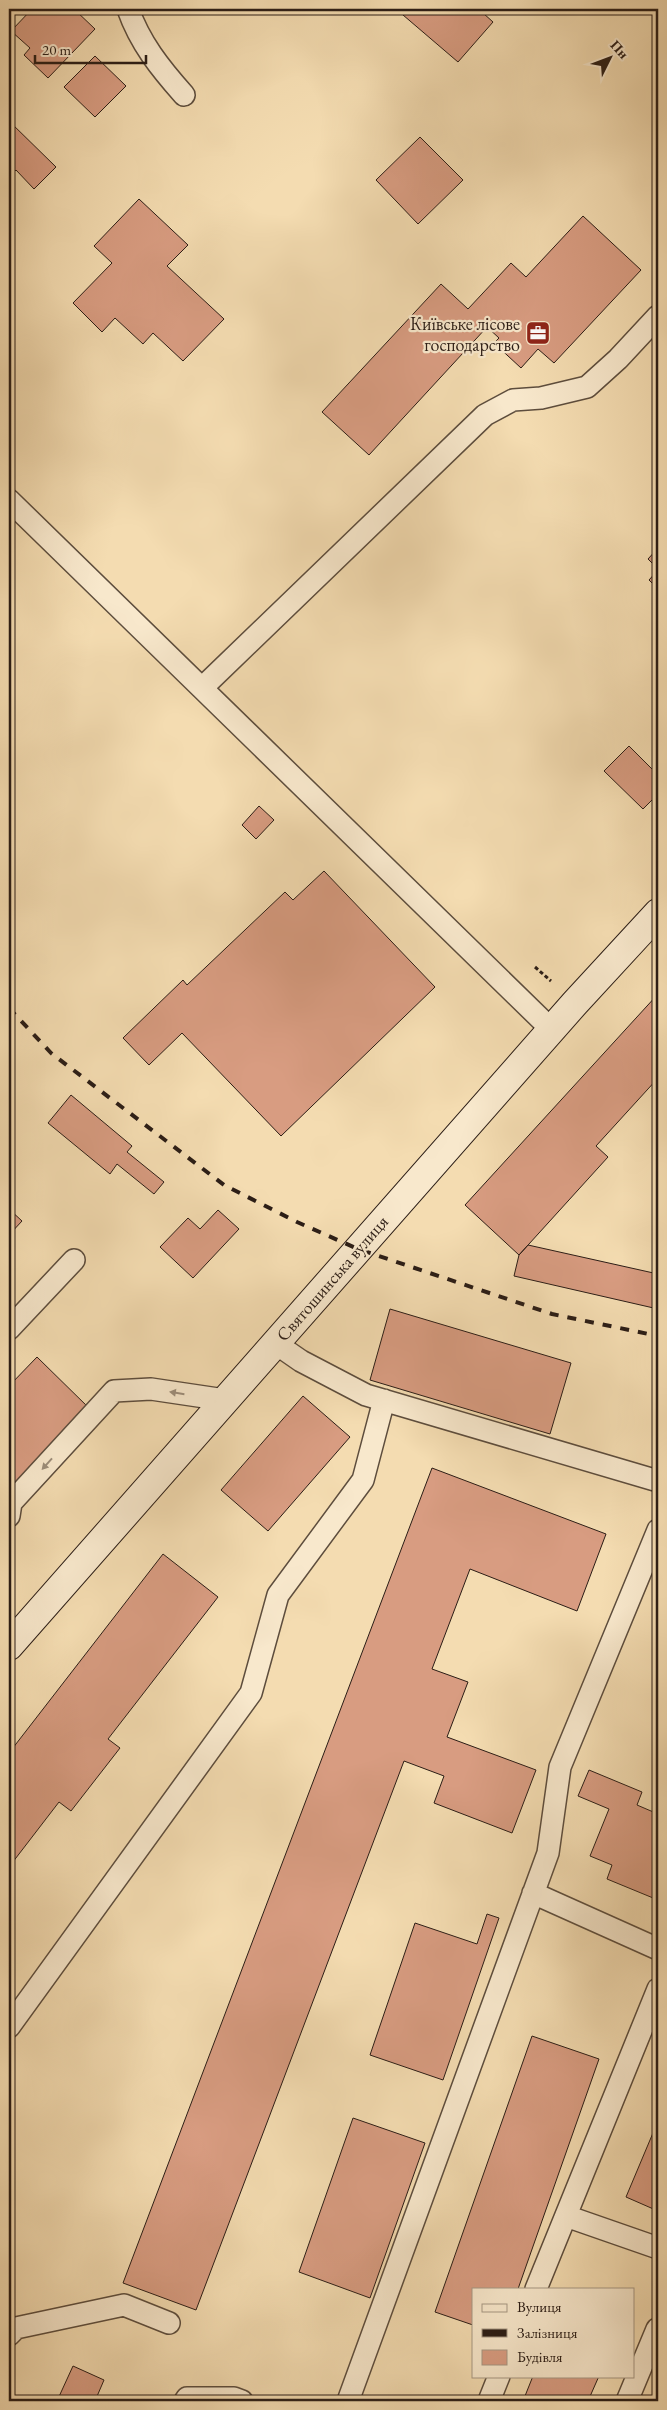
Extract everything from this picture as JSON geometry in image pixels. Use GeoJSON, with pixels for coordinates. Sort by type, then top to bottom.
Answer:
{"type":"FeatureCollection","features":[{"type":"Feature","properties":{"kind":"main road","name":"Святошинська вулиця"},"geometry":{"type":"LineString","coordinates":[[9,1646],[552,1030],[658,913]]}},
{"type":"Feature","properties":{"kind":"lane"},"geometry":{"type":"LineString","coordinates":[[128,9],[136,33],[160,67],[184,95]]}},
{"type":"Feature","properties":{"kind":"lane"},"geometry":{"type":"LineString","coordinates":[[202,688],[485,415],[513,400],[541,398],[587,386],[618,359],[658,316]]}},
{"type":"Feature","properties":{"kind":"lane"},"geometry":{"type":"LineString","coordinates":[[9,500],[552,1030]]}},
{"type":"Feature","properties":{"kind":"lane"},"geometry":{"type":"LineString","coordinates":[[9,1329],[74,1260]]}},
{"type":"Feature","properties":{"kind":"lane"},"geometry":{"type":"LineString","coordinates":[[276,1343],[302,1362],[366,1395],[658,1480]]}},
{"type":"Feature","properties":{"kind":"lane"},"geometry":{"type":"LineString","coordinates":[[9,1516],[11,1504],[114,1391],[151,1389],[225,1400]]}},
{"type":"Feature","properties":{"kind":"lane"},"geometry":{"type":"LineString","coordinates":[[9,2027],[251,1693],[278,1595],[363,1480],[384,1400]]}},
{"type":"Feature","properties":{"kind":"lane"},"geometry":{"type":"LineString","coordinates":[[348,2401],[548,1852],[560,1767],[658,1530]]}},
{"type":"Feature","properties":{"kind":"lane"},"geometry":{"type":"LineString","coordinates":[[533,1893],[658,1949]]}},
{"type":"Feature","properties":{"kind":"lane"},"geometry":{"type":"LineString","coordinates":[[536,2288],[658,1989]]}},
{"type":"Feature","properties":{"kind":"lane"},"geometry":{"type":"LineString","coordinates":[[566,2216],[658,2248]]}},
{"type":"Feature","properties":{"kind":"lane"},"geometry":{"type":"LineString","coordinates":[[9,2335],[16,2328],[124,2305],[169,2323]]}},
{"type":"Feature","properties":{"kind":"lane"},"geometry":{"type":"LineString","coordinates":[[627,2401],[657,2329]]}},
{"type":"Feature","properties":{"kind":"lane"},"geometry":{"type":"LineString","coordinates":[[489,2401],[498,2378]]}},
{"type":"Feature","properties":{"kind":"lane"},"geometry":{"type":"LineString","coordinates":[[185,2401],[187,2398],[234,2398],[242,2401]]}},
{"type":"Feature","properties":{"kind":"building"},"geometry":{"type":"Polygon","coordinates":[[[32,9],[63,9],[66,11],[74,9],[95,29],[48,78],[24,55],[30,48],[11,31],[32,9]]]}},
{"type":"Feature","properties":{"kind":"building"},"geometry":{"type":"Polygon","coordinates":[[[396,9],[487,9],[483,13],[493,22],[458,62],[396,9]]]}},
{"type":"Feature","properties":{"kind":"building"},"geometry":{"type":"Polygon","coordinates":[[[95,56],[126,86],[95,117],[64,87],[95,56]]]}},
{"type":"Feature","properties":{"kind":"building"},"geometry":{"type":"Polygon","coordinates":[[[9,121],[56,167],[34,189],[16,170],[9,177],[9,121]]]}},
{"type":"Feature","properties":{"kind":"building"},"geometry":{"type":"Polygon","coordinates":[[[420,137],[463,180],[418,224],[376,180],[420,137]]]}},
{"type":"Feature","properties":{"kind":"building"},"geometry":{"type":"Polygon","coordinates":[[[139,199],[188,245],[167,266],[224,319],[183,361],[153,333],[143,344],[115,318],[102,332],[73,303],[112,263],[94,246],[139,199]]]}},
{"type":"Feature","properties":{"kind":"building","name":"Київське лісове господарство"},"geometry":{"type":"Polygon","coordinates":[[[583,216],[641,270],[554,363],[538,349],[521,368],[494,343],[499,338],[487,327],[369,455],[322,412],[441,284],[468,309],[511,263],[526,277],[583,216]]]}},
{"type":"Feature","properties":{"kind":"building"},"geometry":{"type":"Polygon","coordinates":[[[658,548],[658,569],[648,559],[658,548]]]}},
{"type":"Feature","properties":{"kind":"building"},"geometry":{"type":"Polygon","coordinates":[[[658,570],[658,589],[649,580],[658,570]]]}},
{"type":"Feature","properties":{"kind":"building"},"geometry":{"type":"Polygon","coordinates":[[[629,746],[658,775],[658,794],[643,809],[604,771],[629,746]]]}},
{"type":"Feature","properties":{"kind":"building"},"geometry":{"type":"Polygon","coordinates":[[[259,806],[274,820],[256,839],[242,825],[259,806]]]}},
{"type":"Feature","properties":{"kind":"building"},"geometry":{"type":"Polygon","coordinates":[[[324,871],[435,987],[281,1136],[182,1033],[149,1065],[123,1038],[183,980],[187,985],[285,892],[293,900],[324,871]]]}},
{"type":"Feature","properties":{"kind":"building"},"geometry":{"type":"Polygon","coordinates":[[[658,994],[658,1078],[596,1146],[608,1157],[519,1255],[465,1205],[658,994]]]}},
{"type":"Feature","properties":{"kind":"building"},"geometry":{"type":"Polygon","coordinates":[[[71,1095],[132,1146],[127,1152],[164,1182],[154,1194],[117,1164],[110,1174],[48,1123],[71,1095]]]}},
{"type":"Feature","properties":{"kind":"building"},"geometry":{"type":"Polygon","coordinates":[[[9,1209],[22,1221],[9,1235],[9,1209]]]}},
{"type":"Feature","properties":{"kind":"building"},"geometry":{"type":"Polygon","coordinates":[[[218,1210],[239,1229],[193,1278],[160,1247],[188,1218],[200,1229],[218,1210]]]}},
{"type":"Feature","properties":{"kind":"building"},"geometry":{"type":"Polygon","coordinates":[[[528,1245],[658,1274],[658,1309],[514,1276],[519,1255],[528,1245]]]}},
{"type":"Feature","properties":{"kind":"building"},"geometry":{"type":"Polygon","coordinates":[[[390,1309],[571,1363],[550,1434],[370,1380],[390,1309]]]}},
{"type":"Feature","properties":{"kind":"building"},"geometry":{"type":"Polygon","coordinates":[[[37,1357],[90,1409],[9,1492],[9,1386],[37,1357]]]}},
{"type":"Feature","properties":{"kind":"building"},"geometry":{"type":"Polygon","coordinates":[[[303,1396],[350,1437],[268,1531],[221,1490],[303,1396]]]}},
{"type":"Feature","properties":{"kind":"building"},"geometry":{"type":"Polygon","coordinates":[[[432,1468],[606,1534],[577,1611],[470,1569],[432,1669],[468,1682],[447,1737],[536,1770],[512,1833],[434,1803],[444,1776],[404,1761],[196,2310],[123,2283],[432,1468]]]}},
{"type":"Feature","properties":{"kind":"building"},"geometry":{"type":"Polygon","coordinates":[[[163,1554],[218,1597],[108,1739],[120,1748],[71,1811],[59,1802],[9,1867],[9,1753],[163,1554]]]}},
{"type":"Feature","properties":{"kind":"building"},"geometry":{"type":"Polygon","coordinates":[[[589,1770],[642,1792],[637,1805],[658,1814],[658,1900],[607,1879],[612,1865],[590,1856],[609,1809],[578,1796],[589,1770]]]}},
{"type":"Feature","properties":{"kind":"building"},"geometry":{"type":"Polygon","coordinates":[[[487,1914],[499,1918],[443,2080],[370,2055],[415,1923],[477,1944],[487,1914]]]}},
{"type":"Feature","properties":{"kind":"building"},"geometry":{"type":"Polygon","coordinates":[[[532,2036],[599,2059],[518,2288],[472,2288],[472,2325],[435,2312],[532,2036]]]}},
{"type":"Feature","properties":{"kind":"building"},"geometry":{"type":"Polygon","coordinates":[[[353,2118],[425,2143],[370,2298],[299,2272],[353,2118]]]}},
{"type":"Feature","properties":{"kind":"building"},"geometry":{"type":"Polygon","coordinates":[[[658,2121],[658,2211],[626,2197],[658,2121]]]}},
{"type":"Feature","properties":{"kind":"building"},"geometry":{"type":"Polygon","coordinates":[[[73,2366],[104,2380],[95,2401],[57,2401],[73,2366]]]}},
{"type":"Feature","properties":{"kind":"building"},"geometry":{"type":"Polygon","coordinates":[[[532,2378],[598,2378],[588,2401],[523,2401],[532,2378]]]}},
{"type":"Feature","properties":{"kind":"railway"},"geometry":{"type":"LineString","coordinates":[[9,1008],[51,1053],[224,1185],[297,1222],[358,1249],[552,1314],[658,1336]]}},
{"type":"Feature","properties":{"kind":"place","name":"Київське лісове господарство"},"geometry":{"type":"Point","coordinates":[538,333]}}]}
